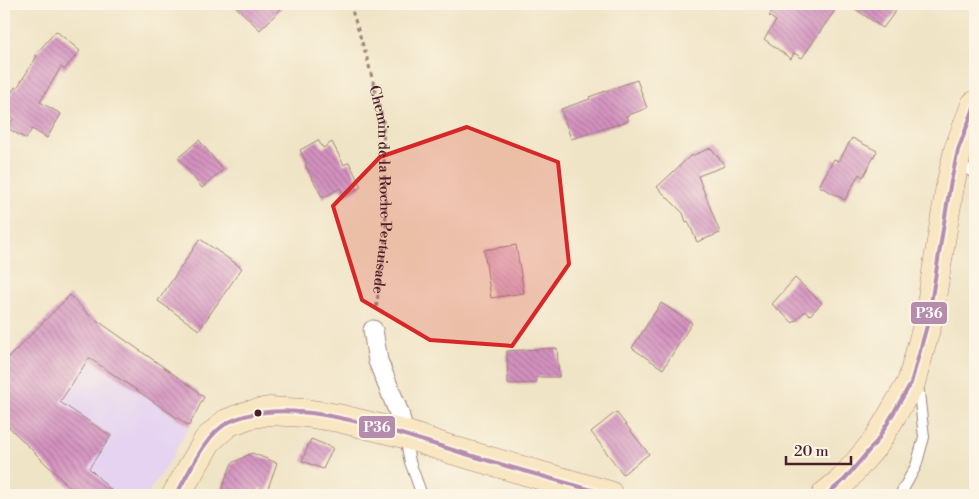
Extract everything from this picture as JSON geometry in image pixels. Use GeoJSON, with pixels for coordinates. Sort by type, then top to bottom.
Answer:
{"type":"FeatureCollection","features":[{"type":"Feature","properties":{"kind":"main road"},"geometry":{"type":"LineString","coordinates":[[826,495],[844,480],[877,441],[911,383],[928,322],[950,186],[966,167],[967,124],[975,105]]}},
{"type":"Feature","properties":{"kind":"main road"},"geometry":{"type":"LineString","coordinates":[[176,495],[208,440],[226,423],[248,415],[269,411],[305,413],[338,418],[404,434],[452,450],[609,495]]}},
{"type":"Feature","properties":{"kind":"street"},"geometry":{"type":"LineString","coordinates":[[373,330],[378,361],[399,413],[404,434]]}},
{"type":"Feature","properties":{"kind":"lane"},"geometry":{"type":"LineString","coordinates":[[900,495],[916,466],[924,437],[916,367]]}},
{"type":"Feature","properties":{"kind":"lane"},"geometry":{"type":"LineString","coordinates":[[404,434],[410,462],[422,495]]}},
{"type":"Feature","properties":{"kind":"path","name":"Chemin de la Roche Pertuisade"},"geometry":{"type":"LineString","coordinates":[[350,4],[367,58],[383,121],[386,231],[373,330]]}},
{"type":"Feature","properties":{"kind":"highlighted area"},"geometry":{"type":"Polygon","coordinates":[[[467,127],[558,162],[569,264],[512,346],[430,340],[362,300],[333,206],[380,157],[467,127]]]}},
{"type":"Feature","properties":{"kind":"shaded area"},"geometry":{"type":"Polygon","coordinates":[[[70,295],[88,315],[204,397],[172,457],[147,495],[80,495],[53,471],[40,455],[38,457],[7,422],[5,424],[4,422],[4,371],[9,374],[24,368],[11,354],[70,295]]]}},
{"type":"Feature","properties":{"kind":"building"},"geometry":{"type":"Polygon","coordinates":[[[233,4],[286,4],[260,30],[233,4]]]}},
{"type":"Feature","properties":{"kind":"building"},"geometry":{"type":"Polygon","coordinates":[[[778,4],[839,4],[802,58],[794,53],[791,59],[764,39],[776,21],[769,16],[778,4]]]}},
{"type":"Feature","properties":{"kind":"building"},"geometry":{"type":"Polygon","coordinates":[[[848,4],[901,4],[883,28],[848,4]]]}},
{"type":"Feature","properties":{"kind":"building"},"geometry":{"type":"Polygon","coordinates":[[[56,31],[80,51],[64,70],[61,67],[40,102],[61,114],[47,138],[32,129],[26,139],[7,128],[14,118],[4,112],[4,104],[15,87],[17,88],[37,56],[35,55],[56,31]]]}},
{"type":"Feature","properties":{"kind":"building"},"geometry":{"type":"Polygon","coordinates":[[[637,80],[647,108],[626,116],[628,121],[571,139],[561,109],[637,80]]]}},
{"type":"Feature","properties":{"kind":"building"},"geometry":{"type":"Polygon","coordinates":[[[852,138],[877,151],[863,177],[859,174],[845,200],[819,186],[834,159],[839,161],[852,138]]]}},
{"type":"Feature","properties":{"kind":"building"},"geometry":{"type":"Polygon","coordinates":[[[199,140],[223,170],[202,188],[178,158],[199,140]]]}},
{"type":"Feature","properties":{"kind":"building"},"geometry":{"type":"Polygon","coordinates":[[[318,140],[323,148],[332,142],[344,165],[349,162],[361,187],[345,196],[340,188],[323,198],[305,165],[307,164],[300,150],[318,140]]]}},
{"type":"Feature","properties":{"kind":"building"},"geometry":{"type":"Polygon","coordinates":[[[711,148],[725,166],[698,176],[720,233],[697,242],[683,213],[657,187],[689,157],[711,148]]]}},
{"type":"Feature","properties":{"kind":"building"},"geometry":{"type":"Polygon","coordinates":[[[200,239],[242,268],[199,330],[158,301],[200,239]]]}},
{"type":"Feature","properties":{"kind":"building"},"geometry":{"type":"Polygon","coordinates":[[[516,245],[524,293],[491,298],[484,250],[516,245]]]}},
{"type":"Feature","properties":{"kind":"building"},"geometry":{"type":"Polygon","coordinates":[[[795,278],[822,303],[810,315],[805,311],[793,323],[772,304],[795,278]]]}},
{"type":"Feature","properties":{"kind":"building"},"geometry":{"type":"Polygon","coordinates":[[[70,295],[88,314],[204,397],[189,426],[89,358],[60,402],[111,436],[89,468],[116,495],[80,495],[72,487],[71,489],[4,422],[4,362],[70,295]]]}},
{"type":"Feature","properties":{"kind":"building"},"geometry":{"type":"Polygon","coordinates":[[[661,303],[692,323],[663,369],[632,348],[661,303]]]}},
{"type":"Feature","properties":{"kind":"building"},"geometry":{"type":"Polygon","coordinates":[[[557,348],[559,377],[536,377],[536,383],[508,384],[507,351],[557,348]]]}},
{"type":"Feature","properties":{"kind":"building"},"geometry":{"type":"Polygon","coordinates":[[[616,412],[649,454],[623,474],[591,432],[616,412]]]}},
{"type":"Feature","properties":{"kind":"building"},"geometry":{"type":"Polygon","coordinates":[[[311,439],[333,448],[323,469],[302,461],[311,439]]]}},
{"type":"Feature","properties":{"kind":"building"},"geometry":{"type":"Polygon","coordinates":[[[252,453],[277,463],[267,491],[260,488],[257,495],[219,495],[232,463],[252,453]]]}},
{"type":"Feature","properties":{"kind":"transit line","name":"P36"},"geometry":{"type":"LineString","coordinates":[[826,495],[844,480],[877,441],[911,383],[928,322],[950,186],[958,150],[975,105]]}},
{"type":"Feature","properties":{"kind":"transit line","name":"P36"},"geometry":{"type":"LineString","coordinates":[[176,495],[198,455],[212,435],[220,428],[229,422],[253,414],[281,411],[310,413],[371,425],[609,495]]}}]}
